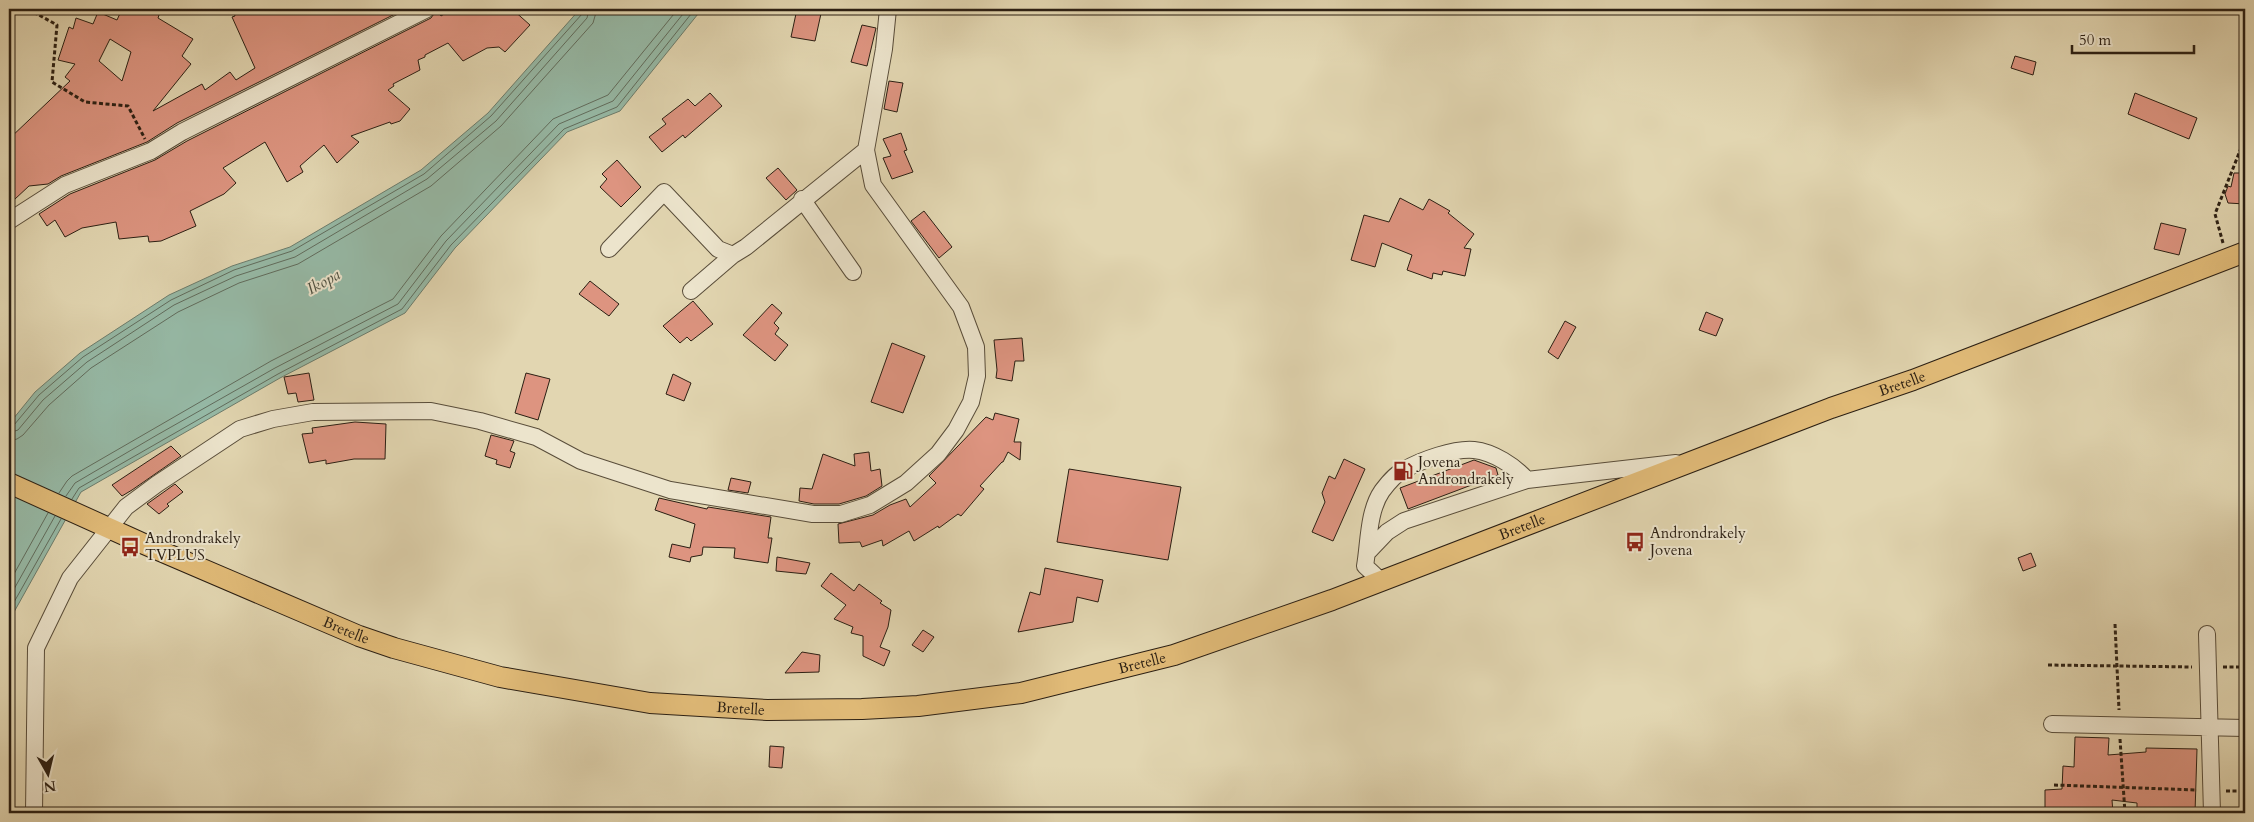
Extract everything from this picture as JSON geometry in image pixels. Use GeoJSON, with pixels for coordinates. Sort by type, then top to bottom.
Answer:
{"type":"FeatureCollection","features":[{"type":"Feature","properties":{"kind":"main road","name":"Bretelle"},"geometry":{"type":"LineString","coordinates":[[9,483],[359,636],[438,661],[500,677],[615,698],[659,703],[767,710],[862,709],[908,706],[1021,693],[1174,655],[1332,600],[1380,580],[1831,408],[1912,380],[2239,254]]}},
{"type":"Feature","properties":{"kind":"street"},"geometry":{"type":"LineString","coordinates":[[9,221],[66,185],[151,151],[182,132],[427,9]]}},
{"type":"Feature","properties":{"kind":"street"},"geometry":{"type":"LineString","coordinates":[[34,813],[36,648],[70,578],[102,525],[157,484],[240,429],[273,419],[313,412],[431,411],[480,421],[536,437],[581,461],[670,490],[813,514],[841,514],[870,505],[906,483],[938,454],[956,430],[971,402],[977,376],[976,347],[962,307],[873,185],[866,150],[884,49],[888,9]]}},
{"type":"Feature","properties":{"kind":"street"},"geometry":{"type":"LineString","coordinates":[[691,291],[733,255],[866,150]]}},
{"type":"Feature","properties":{"kind":"street"},"geometry":{"type":"LineString","coordinates":[[609,249],[664,192],[718,249],[733,255]]}},
{"type":"Feature","properties":{"kind":"street"},"geometry":{"type":"LineString","coordinates":[[802,200],[853,272]]}},
{"type":"Feature","properties":{"kind":"street"},"geometry":{"type":"LineString","coordinates":[[1380,580],[1365,566],[1375,505],[1382,492],[1395,476],[1404,469],[1444,454],[1474,450],[1517,469],[1527,480]]}},
{"type":"Feature","properties":{"kind":"street"},"geometry":{"type":"LineString","coordinates":[[1367,553],[1386,532],[1404,521],[1527,480],[1690,462]]}},
{"type":"Feature","properties":{"kind":"street"},"geometry":{"type":"LineString","coordinates":[[2207,634],[2208,728],[2212,813]]}},
{"type":"Feature","properties":{"kind":"street"},"geometry":{"type":"LineString","coordinates":[[2052,724],[2245,728]]}},
{"type":"Feature","properties":{"kind":"path"},"geometry":{"type":"LineString","coordinates":[[28,9],[57,25],[52,82],[85,102],[128,106],[151,151]]}},
{"type":"Feature","properties":{"kind":"path"},"geometry":{"type":"LineString","coordinates":[[2239,254],[2223,245],[2215,214],[2245,138]]}},
{"type":"Feature","properties":{"kind":"path"},"geometry":{"type":"LineString","coordinates":[[2048,665],[2245,667]]}},
{"type":"Feature","properties":{"kind":"path"},"geometry":{"type":"LineString","coordinates":[[2054,785],[2245,791]]}},
{"type":"Feature","properties":{"kind":"water","name":"Ikopa"},"geometry":{"type":"Polygon","coordinates":[[[580,9],[702,9],[620,111],[567,132],[455,248],[405,313],[280,378],[81,492],[9,621],[9,424],[35,392],[80,353],[169,295],[232,266],[290,247],[421,170],[488,113],[580,9]]]}},
{"type":"Feature","properties":{"kind":"building"},"geometry":{"type":"Polygon","coordinates":[[[122,9],[161,9],[158,18],[193,39],[182,56],[191,64],[153,111],[202,84],[205,90],[230,72],[236,80],[255,68],[232,17],[235,16],[233,9],[405,9],[177,123],[147,142],[61,176],[48,184],[29,186],[15,199],[9,192],[9,139],[70,81],[65,77],[75,64],[58,60],[69,27],[73,29],[76,18],[93,24],[98,12],[117,20],[122,9]],[[110,39],[99,61],[122,81],[131,52],[110,39]]]}},
{"type":"Feature","properties":{"kind":"building"},"geometry":{"type":"Polygon","coordinates":[[[437,9],[441,16],[452,9],[512,9],[530,25],[505,52],[499,47],[487,48],[463,61],[448,43],[418,60],[420,70],[393,84],[394,86],[388,90],[410,109],[400,121],[391,124],[390,122],[351,136],[359,142],[337,163],[324,145],[300,166],[303,172],[287,182],[265,142],[223,168],[236,183],[224,194],[190,211],[196,226],[161,241],[149,242],[148,236],[119,239],[116,222],[82,228],[65,237],[55,220],[47,226],[39,214],[70,194],[155,160],[187,141],[431,18],[437,9]]]}},
{"type":"Feature","properties":{"kind":"building"},"geometry":{"type":"Polygon","coordinates":[[[797,9],[822,9],[815,41],[791,37],[797,9]]]}},
{"type":"Feature","properties":{"kind":"building"},"geometry":{"type":"Polygon","coordinates":[[[862,25],[876,28],[867,66],[851,62],[862,25]]]}},
{"type":"Feature","properties":{"kind":"building"},"geometry":{"type":"Polygon","coordinates":[[[2015,56],[2036,62],[2033,75],[2011,68],[2015,56]]]}},
{"type":"Feature","properties":{"kind":"building"},"geometry":{"type":"Polygon","coordinates":[[[889,81],[903,83],[897,112],[884,109],[889,81]]]}},
{"type":"Feature","properties":{"kind":"building"},"geometry":{"type":"Polygon","coordinates":[[[710,93],[722,106],[685,138],[683,135],[662,152],[649,137],[666,124],[662,119],[688,99],[695,106],[710,93]]]}},
{"type":"Feature","properties":{"kind":"building"},"geometry":{"type":"Polygon","coordinates":[[[2135,93],[2197,118],[2189,139],[2128,114],[2135,93]]]}},
{"type":"Feature","properties":{"kind":"building"},"geometry":{"type":"Polygon","coordinates":[[[901,133],[907,150],[904,151],[913,172],[892,179],[883,158],[891,156],[883,139],[901,133]]]}},
{"type":"Feature","properties":{"kind":"building"},"geometry":{"type":"Polygon","coordinates":[[[617,160],[641,187],[621,207],[600,187],[607,179],[602,174],[617,160]]]}},
{"type":"Feature","properties":{"kind":"building"},"geometry":{"type":"Polygon","coordinates":[[[778,168],[797,190],[786,200],[766,178],[778,168]]]}},
{"type":"Feature","properties":{"kind":"building"},"geometry":{"type":"Polygon","coordinates":[[[2234,173],[2245,173],[2245,204],[2228,203],[2225,194],[2228,186],[2231,187],[2234,173]]]}},
{"type":"Feature","properties":{"kind":"building"},"geometry":{"type":"Polygon","coordinates":[[[1400,198],[1423,210],[1429,199],[1450,211],[1448,213],[1474,234],[1464,248],[1471,249],[1465,276],[1443,271],[1442,275],[1433,273],[1432,279],[1407,270],[1412,255],[1382,243],[1375,267],[1351,260],[1364,215],[1389,222],[1400,198]]]}},
{"type":"Feature","properties":{"kind":"building"},"geometry":{"type":"Polygon","coordinates":[[[924,211],[952,247],[939,258],[911,221],[924,211]]]}},
{"type":"Feature","properties":{"kind":"building"},"geometry":{"type":"Polygon","coordinates":[[[2161,223],[2186,229],[2179,255],[2154,249],[2161,223]]]}},
{"type":"Feature","properties":{"kind":"building"},"geometry":{"type":"Polygon","coordinates":[[[590,281],[619,304],[609,316],[579,294],[590,281]]]}},
{"type":"Feature","properties":{"kind":"building"},"geometry":{"type":"Polygon","coordinates":[[[693,301],[713,324],[691,341],[687,337],[680,343],[663,326],[693,301]]]}},
{"type":"Feature","properties":{"kind":"building"},"geometry":{"type":"Polygon","coordinates":[[[772,304],[782,313],[774,323],[779,328],[775,334],[788,345],[775,361],[743,335],[772,304]]]}},
{"type":"Feature","properties":{"kind":"building"},"geometry":{"type":"Polygon","coordinates":[[[1706,312],[1723,319],[1716,336],[1699,330],[1706,312]]]}},
{"type":"Feature","properties":{"kind":"building"},"geometry":{"type":"Polygon","coordinates":[[[1565,321],[1576,327],[1558,359],[1548,352],[1565,321]]]}},
{"type":"Feature","properties":{"kind":"building"},"geometry":{"type":"Polygon","coordinates":[[[1022,338],[1024,361],[1015,361],[1012,381],[996,378],[994,340],[1022,338]]]}},
{"type":"Feature","properties":{"kind":"building"},"geometry":{"type":"Polygon","coordinates":[[[892,343],[925,356],[903,413],[871,402],[892,343]]]}},
{"type":"Feature","properties":{"kind":"building"},"geometry":{"type":"Polygon","coordinates":[[[309,373],[314,400],[298,402],[296,393],[288,394],[284,377],[309,373]]]}},
{"type":"Feature","properties":{"kind":"building"},"geometry":{"type":"Polygon","coordinates":[[[526,373],[550,379],[538,420],[515,413],[526,373]]]}},
{"type":"Feature","properties":{"kind":"building"},"geometry":{"type":"Polygon","coordinates":[[[673,374],[691,383],[684,401],[666,394],[673,374]]]}},
{"type":"Feature","properties":{"kind":"building"},"geometry":{"type":"Polygon","coordinates":[[[995,413],[1019,419],[1014,442],[1021,442],[1020,460],[1008,452],[1003,462],[980,486],[984,489],[961,516],[958,514],[939,528],[938,526],[914,541],[909,531],[883,546],[882,540],[862,547],[860,542],[839,543],[838,524],[873,515],[890,505],[906,499],[910,507],[936,483],[929,476],[986,417],[993,420],[995,413]]]}},
{"type":"Feature","properties":{"kind":"building"},"geometry":{"type":"Polygon","coordinates":[[[355,422],[386,424],[385,459],[354,459],[326,464],[326,460],[309,463],[302,434],[313,433],[312,428],[355,422]]]}},
{"type":"Feature","properties":{"kind":"building"},"geometry":{"type":"Polygon","coordinates":[[[491,435],[514,441],[510,451],[515,453],[510,468],[496,464],[497,460],[485,456],[491,435]]]}},
{"type":"Feature","properties":{"kind":"building"},"geometry":{"type":"Polygon","coordinates":[[[171,446],[181,456],[132,490],[122,496],[112,485],[171,446]]]}},
{"type":"Feature","properties":{"kind":"building"},"geometry":{"type":"Polygon","coordinates":[[[869,452],[871,471],[880,469],[882,486],[866,496],[839,504],[814,504],[799,501],[800,488],[812,489],[823,454],[855,466],[854,454],[869,452]]]}},
{"type":"Feature","properties":{"kind":"building"},"geometry":{"type":"Polygon","coordinates":[[[1344,459],[1365,469],[1333,541],[1312,532],[1325,502],[1322,493],[1329,476],[1335,479],[1344,459]]]}},
{"type":"Feature","properties":{"kind":"building"},"geometry":{"type":"Polygon","coordinates":[[[1474,460],[1496,468],[1498,475],[1408,509],[1400,488],[1474,460]]]}},
{"type":"Feature","properties":{"kind":"building"},"geometry":{"type":"Polygon","coordinates":[[[1069,469],[1181,487],[1168,560],[1057,542],[1069,469]]]}},
{"type":"Feature","properties":{"kind":"building"},"geometry":{"type":"Polygon","coordinates":[[[731,478],[751,482],[748,493],[728,490],[731,478]]]}},
{"type":"Feature","properties":{"kind":"building"},"geometry":{"type":"Polygon","coordinates":[[[175,484],[183,492],[167,504],[169,506],[159,514],[147,504],[175,484]]]}},
{"type":"Feature","properties":{"kind":"building"},"geometry":{"type":"Polygon","coordinates":[[[659,498],[707,509],[708,507],[771,517],[768,538],[772,538],[768,563],[734,558],[735,548],[703,547],[702,555],[691,557],[690,562],[669,557],[672,544],[690,548],[695,524],[655,510],[659,498]]]}},
{"type":"Feature","properties":{"kind":"building"},"geometry":{"type":"Polygon","coordinates":[[[2031,553],[2036,566],[2023,571],[2018,558],[2031,553]]]}},
{"type":"Feature","properties":{"kind":"building"},"geometry":{"type":"Polygon","coordinates":[[[777,557],[810,563],[806,574],[776,571],[777,557]]]}},
{"type":"Feature","properties":{"kind":"building"},"geometry":{"type":"Polygon","coordinates":[[[1045,568],[1103,580],[1098,602],[1077,597],[1073,622],[1018,632],[1030,592],[1040,595],[1045,568]]]}},
{"type":"Feature","properties":{"kind":"building"},"geometry":{"type":"Polygon","coordinates":[[[831,573],[854,591],[859,584],[882,601],[880,603],[891,610],[888,627],[880,647],[890,651],[884,666],[863,656],[863,636],[851,633],[853,627],[834,619],[846,605],[821,586],[831,573]]]}},
{"type":"Feature","properties":{"kind":"building"},"geometry":{"type":"Polygon","coordinates":[[[923,630],[934,637],[923,652],[912,645],[923,630]]]}},
{"type":"Feature","properties":{"kind":"building"},"geometry":{"type":"Polygon","coordinates":[[[802,652],[820,655],[819,672],[785,673],[802,652]]]}},
{"type":"Feature","properties":{"kind":"building"},"geometry":{"type":"Polygon","coordinates":[[[2075,737],[2109,738],[2108,755],[2146,752],[2146,748],[2197,749],[2195,813],[2137,811],[2137,803],[2112,800],[2113,813],[2045,812],[2045,790],[2062,789],[2063,766],[2074,767],[2075,737]]]}},
{"type":"Feature","properties":{"kind":"building"},"geometry":{"type":"Polygon","coordinates":[[[770,746],[784,747],[782,768],[769,767],[770,746]]]}},
{"type":"Feature","properties":{"kind":"place","name":"Jovena Androndrakely"},"geometry":{"type":"Point","coordinates":[1403,471]}},
{"type":"Feature","properties":{"kind":"place","name":"Androndrakely Jovena"},"geometry":{"type":"Point","coordinates":[1635,542]}},
{"type":"Feature","properties":{"kind":"place","name":"Androndrakely TVPLUS"},"geometry":{"type":"Point","coordinates":[130,547]}}]}
